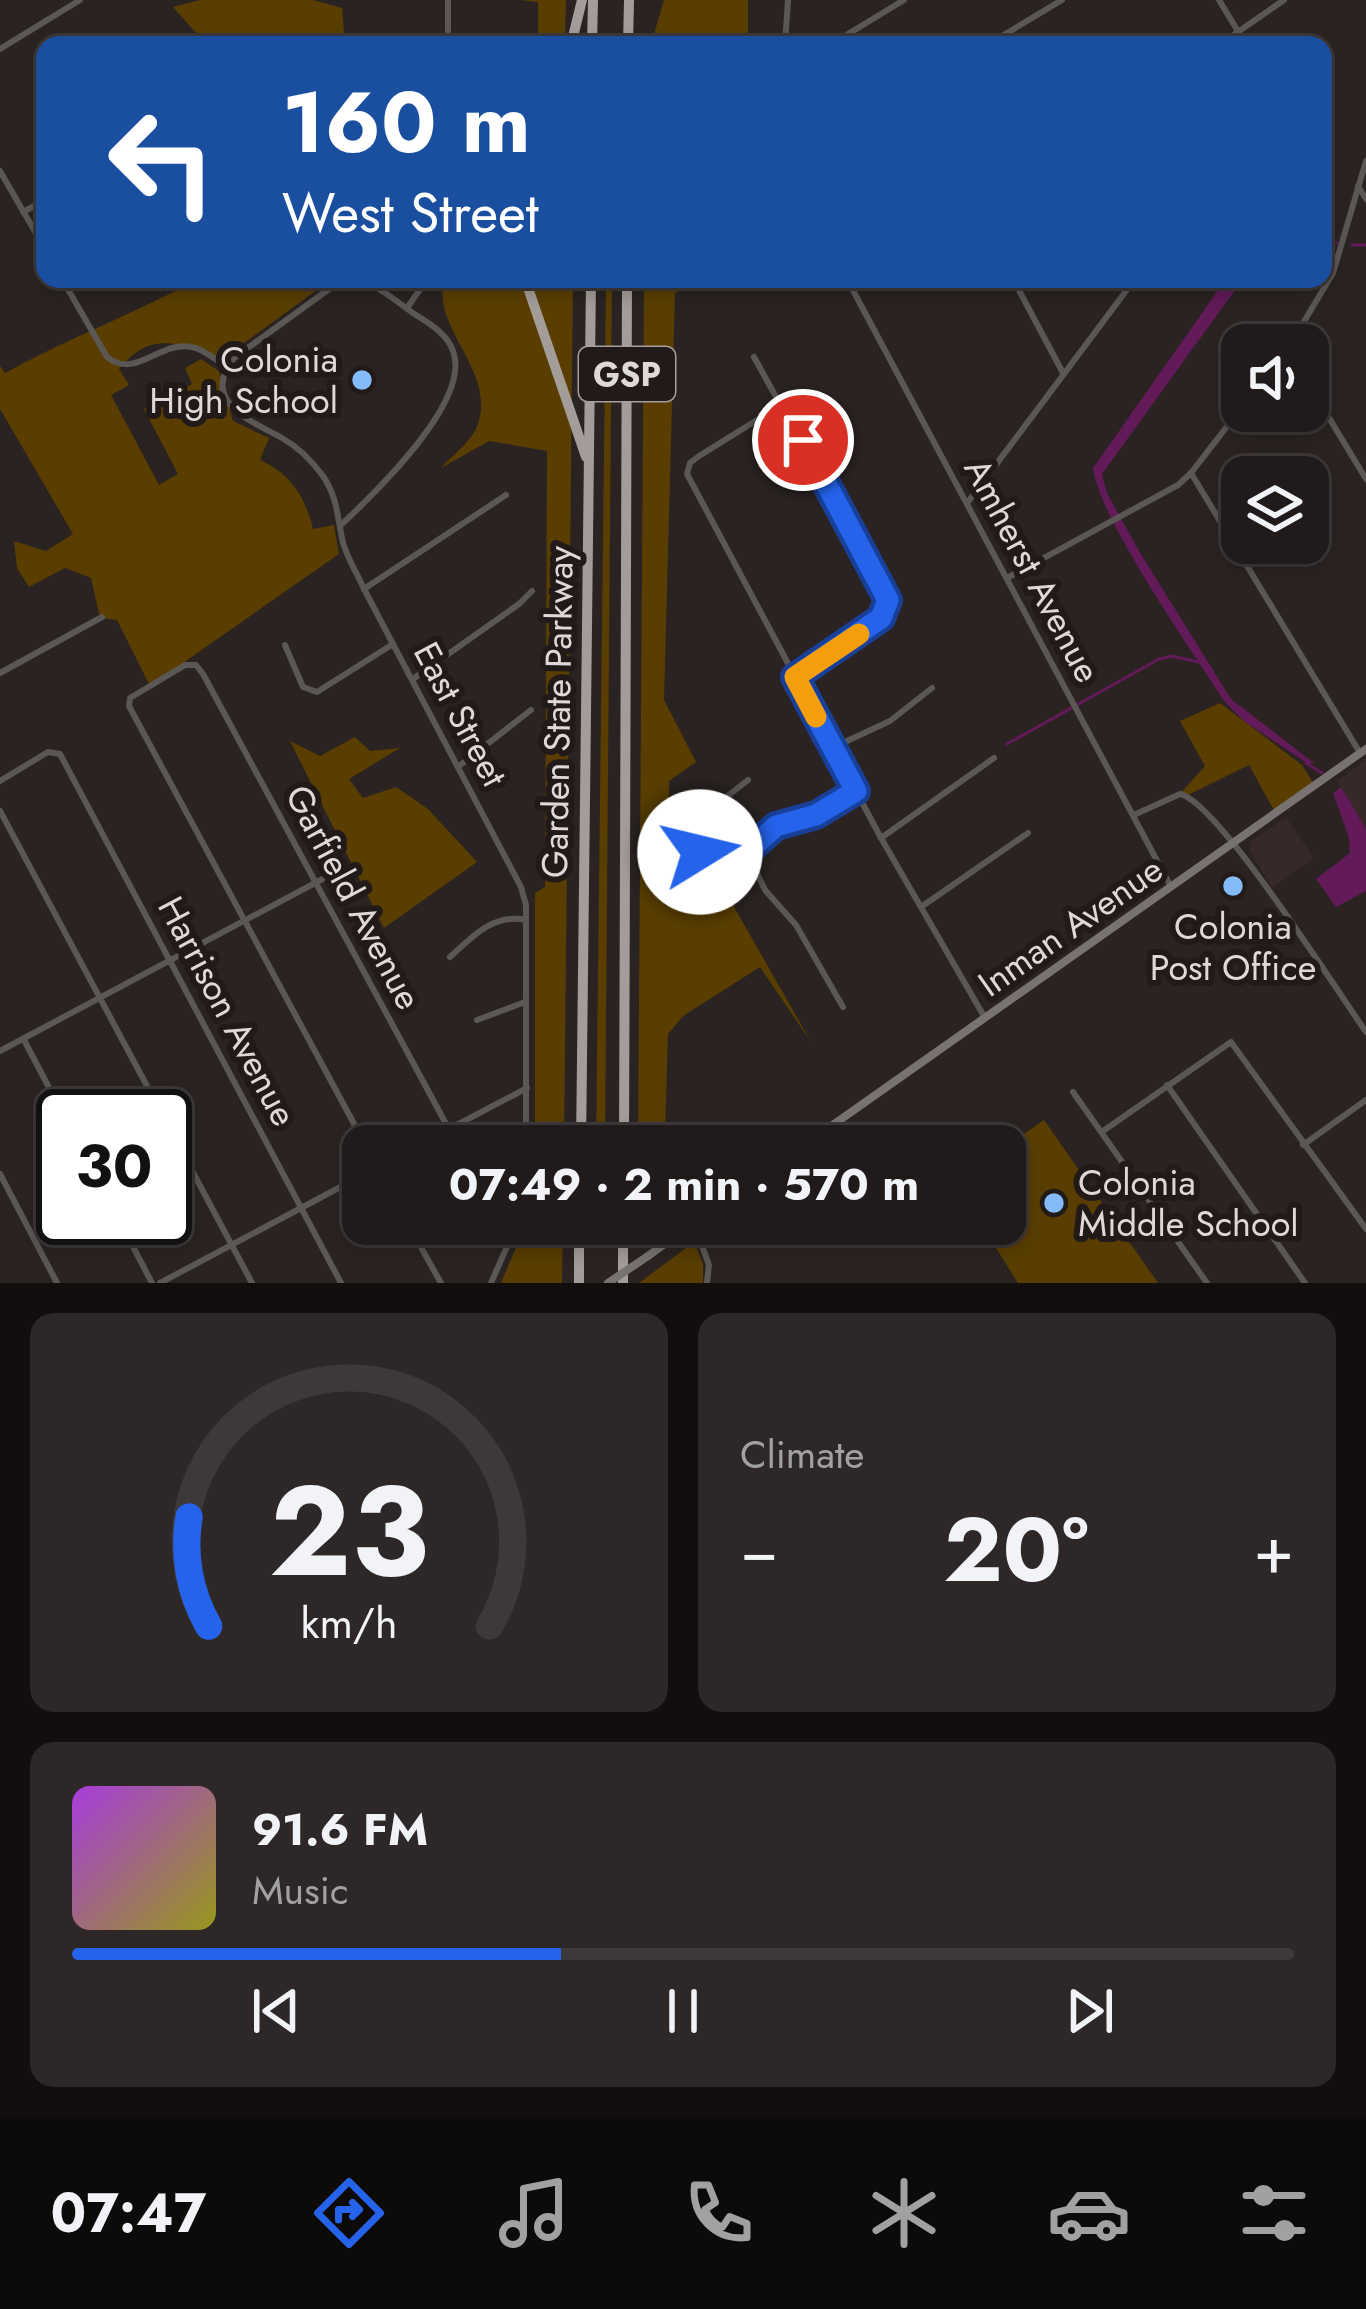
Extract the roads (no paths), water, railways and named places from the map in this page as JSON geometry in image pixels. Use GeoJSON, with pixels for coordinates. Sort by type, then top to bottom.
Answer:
{"type":"FeatureCollection","features":[{"type":"Feature","properties":{"kind":"highway"},"geometry":{"type":"LineString","coordinates":[[574,36],[582,0]]}},
{"type":"Feature","properties":{"kind":"highway"},"geometry":{"type":"LineString","coordinates":[[592,0],[592,36]]}},
{"type":"Feature","properties":{"kind":"highway"},"geometry":{"type":"LineString","coordinates":[[628,0],[628,36]]}},
{"type":"Feature","properties":{"kind":"highway"},"geometry":{"type":"LineString","coordinates":[[527,288],[589,465]]}},
{"type":"Feature","properties":{"kind":"highway","name":"Garden State Parkway"},"geometry":{"type":"LineString","coordinates":[[580,1125],[591,288]]}},
{"type":"Feature","properties":{"kind":"highway","name":"Garden State Parkway"},"geometry":{"type":"LineString","coordinates":[[624,1125],[627,288]]}},
{"type":"Feature","properties":{"kind":"highway"},"geometry":{"type":"LineString","coordinates":[[579,1283],[580,1245]]}},
{"type":"Feature","properties":{"kind":"highway"},"geometry":{"type":"LineString","coordinates":[[623,1245],[623,1283]]}},
{"type":"Feature","properties":{"kind":"main road","name":"Inman Avenue"},"geometry":{"type":"LineString","coordinates":[[833,1125],[1363,751]]}},
{"type":"Feature","properties":{"kind":"main road"},"geometry":{"type":"LineString","coordinates":[[608,1283],[663,1245]]}},
{"type":"Feature","properties":{"kind":"street"},"geometry":{"type":"LineString","coordinates":[[0,49],[80,0]]}},
{"type":"Feature","properties":{"kind":"street"},"geometry":{"type":"LineString","coordinates":[[448,0],[448,36]]}},
{"type":"Feature","properties":{"kind":"street"},"geometry":{"type":"LineString","coordinates":[[786,36],[788,0]]}},
{"type":"Feature","properties":{"kind":"street"},"geometry":{"type":"LineString","coordinates":[[845,36],[904,0]]}},
{"type":"Feature","properties":{"kind":"street"},"geometry":{"type":"LineString","coordinates":[[1002,36],[1062,0]]}},
{"type":"Feature","properties":{"kind":"street"},"geometry":{"type":"LineString","coordinates":[[1219,0],[1238,33]]}},
{"type":"Feature","properties":{"kind":"street"},"geometry":{"type":"LineString","coordinates":[[1234,36],[1284,0]]}},
{"type":"Feature","properties":{"kind":"street"},"geometry":{"type":"LineString","coordinates":[[1332,275],[1366,161]]}},
{"type":"Feature","properties":{"kind":"street"},"geometry":{"type":"LineString","coordinates":[[0,171],[36,234]]}},
{"type":"Feature","properties":{"kind":"street"},"geometry":{"type":"LineString","coordinates":[[1358,186],[1366,199]]}},
{"type":"Feature","properties":{"kind":"street"},"geometry":{"type":"LineString","coordinates":[[23,212],[36,205]]}},
{"type":"Feature","properties":{"kind":"street"},"geometry":{"type":"LineString","coordinates":[[67,288],[107,357],[117,365],[131,366],[168,349],[194,347],[227,367],[331,288]]}},
{"type":"Feature","properties":{"kind":"street"},"geometry":{"type":"LineString","coordinates":[[341,525],[417,442],[449,397],[454,381],[455,354],[446,338],[373,288]]}},
{"type":"Feature","properties":{"kind":"street"},"geometry":{"type":"LineString","coordinates":[[407,308],[421,288]]}},
{"type":"Feature","properties":{"kind":"street","name":"Amherst Avenue"},"geometry":{"type":"LineString","coordinates":[[852,288],[1172,887]]}},
{"type":"Feature","properties":{"kind":"street"},"geometry":{"type":"LineString","coordinates":[[1018,288],[1063,374]]}},
{"type":"Feature","properties":{"kind":"street"},"geometry":{"type":"LineString","coordinates":[[967,503],[1128,288]]}},
{"type":"Feature","properties":{"kind":"street"},"geometry":{"type":"LineString","coordinates":[[1306,324],[1325,288]]}},
{"type":"Feature","properties":{"kind":"street"},"geometry":{"type":"LineString","coordinates":[[754,357],[888,600],[881,618],[795,677]]}},
{"type":"Feature","properties":{"kind":"street","name":"East Street"},"geometry":{"type":"LineString","coordinates":[[227,367],[225,388],[238,416],[286,440],[313,464],[336,500],[343,542],[364,590],[521,887],[526,920],[526,1125]]}},
{"type":"Feature","properties":{"kind":"street"},"geometry":{"type":"LineString","coordinates":[[783,404],[730,435],[687,469],[689,481],[881,838],[985,1018]]}},
{"type":"Feature","properties":{"kind":"street"},"geometry":{"type":"LineString","coordinates":[[1329,418],[1366,479]]}},
{"type":"Feature","properties":{"kind":"street"},"geometry":{"type":"LineString","coordinates":[[1007,578],[1129,514],[1191,473],[1223,432]]}},
{"type":"Feature","properties":{"kind":"street"},"geometry":{"type":"LineString","coordinates":[[1191,473],[1363,751]]}},
{"type":"Feature","properties":{"kind":"street"},"geometry":{"type":"LineString","coordinates":[[364,590],[506,495]]}},
{"type":"Feature","properties":{"kind":"street"},"geometry":{"type":"LineString","coordinates":[[412,679],[532,591]]}},
{"type":"Feature","properties":{"kind":"street"},"geometry":{"type":"LineString","coordinates":[[0,672],[102,617]]}},
{"type":"Feature","properties":{"kind":"street"},"geometry":{"type":"LineString","coordinates":[[285,645],[303,687],[316,692],[393,644]]}},
{"type":"Feature","properties":{"kind":"street","name":"Garfield Avenue"},"geometry":{"type":"LineString","coordinates":[[245,920],[134,715],[130,698],[185,665],[196,665],[203,674],[446,1125]]}},
{"type":"Feature","properties":{"kind":"street"},"geometry":{"type":"LineString","coordinates":[[833,748],[890,721],[932,688]]}},
{"type":"Feature","properties":{"kind":"street"},"geometry":{"type":"LineString","coordinates":[[459,766],[531,710]]}},
{"type":"Feature","properties":{"kind":"street","name":"Harrison Avenue"},"geometry":{"type":"LineString","coordinates":[[0,781],[48,752],[56,751],[66,764],[341,1283]]}},
{"type":"Feature","properties":{"kind":"street"},"geometry":{"type":"LineString","coordinates":[[881,838],[994,758]]}},
{"type":"Feature","properties":{"kind":"street"},"geometry":{"type":"LineString","coordinates":[[748,780],[697,820],[698,844],[705,855],[747,852],[776,826],[816,815],[856,791]]}},
{"type":"Feature","properties":{"kind":"street"},"geometry":{"type":"LineString","coordinates":[[1136,814],[1170,797],[1188,795],[1233,844],[1366,1032]]}},
{"type":"Feature","properties":{"kind":"street"},"geometry":{"type":"LineString","coordinates":[[0,811],[149,1089]]}},
{"type":"Feature","properties":{"kind":"street"},"geometry":{"type":"LineString","coordinates":[[921,907],[1028,832]]}},
{"type":"Feature","properties":{"kind":"street"},"geometry":{"type":"LineString","coordinates":[[747,852],[765,890],[796,925],[843,1007]]}},
{"type":"Feature","properties":{"kind":"street"},"geometry":{"type":"LineString","coordinates":[[0,1051],[344,867]]}},
{"type":"Feature","properties":{"kind":"street"},"geometry":{"type":"LineString","coordinates":[[450,957],[496,922],[513,917],[526,920]]}},
{"type":"Feature","properties":{"kind":"street"},"geometry":{"type":"LineString","coordinates":[[245,920],[355,1125]]}},
{"type":"Feature","properties":{"kind":"street"},"geometry":{"type":"LineString","coordinates":[[477,1020],[525,1002]]}},
{"type":"Feature","properties":{"kind":"street"},"geometry":{"type":"LineString","coordinates":[[24,1038],[50,1089]]}},
{"type":"Feature","properties":{"kind":"street"},"geometry":{"type":"LineString","coordinates":[[1103,1131],[1231,1042],[1366,1229]]}},
{"type":"Feature","properties":{"kind":"street"},"geometry":{"type":"LineString","coordinates":[[1167,1085],[1305,1283]]}},
{"type":"Feature","properties":{"kind":"street"},"geometry":{"type":"LineString","coordinates":[[456,1125],[526,1088]]}},
{"type":"Feature","properties":{"kind":"street"},"geometry":{"type":"LineString","coordinates":[[1072,1092],[1207,1283]]}},
{"type":"Feature","properties":{"kind":"street"},"geometry":{"type":"LineString","coordinates":[[1304,1145],[1366,1100]]}},
{"type":"Feature","properties":{"kind":"street"},"geometry":{"type":"LineString","coordinates":[[192,1171],[252,1283]]}},
{"type":"Feature","properties":{"kind":"street"},"geometry":{"type":"LineString","coordinates":[[0,1174],[57,1283]]}},
{"type":"Feature","properties":{"kind":"street"},"geometry":{"type":"LineString","coordinates":[[134,1245],[156,1283],[342,1186]]}},
{"type":"Feature","properties":{"kind":"street"},"geometry":{"type":"LineString","coordinates":[[420,1245],[441,1283]]}},
{"type":"Feature","properties":{"kind":"street"},"geometry":{"type":"LineString","coordinates":[[491,1283],[508,1245]]}},
{"type":"Feature","properties":{"kind":"street"},"geometry":{"type":"LineString","coordinates":[[701,1245],[709,1265],[707,1283]]}},
{"type":"Feature","properties":{"kind":"waterway"},"geometry":{"type":"LineString","coordinates":[[1332,242],[1337,243]]}},
{"type":"Feature","properties":{"kind":"waterway"},"geometry":{"type":"LineString","coordinates":[[1352,245],[1366,245]]}},
{"type":"Feature","properties":{"kind":"waterway"},"geometry":{"type":"LineString","coordinates":[[1007,744],[1159,659],[1172,656],[1203,663]]}},
{"type":"Feature","properties":{"kind":"waterway"},"geometry":{"type":"LineString","coordinates":[[1306,763],[1322,773]]}},
{"type":"Feature","properties":{"kind":"place","name":"Colonia High School"},"geometry":{"type":"Point","coordinates":[362,380]}},
{"type":"Feature","properties":{"kind":"place","name":"Colonia Post Office"},"geometry":{"type":"Point","coordinates":[1233,886]}},
{"type":"Feature","properties":{"kind":"place","name":"Colonia Middle School"},"geometry":{"type":"Point","coordinates":[1054,1203]}}]}
